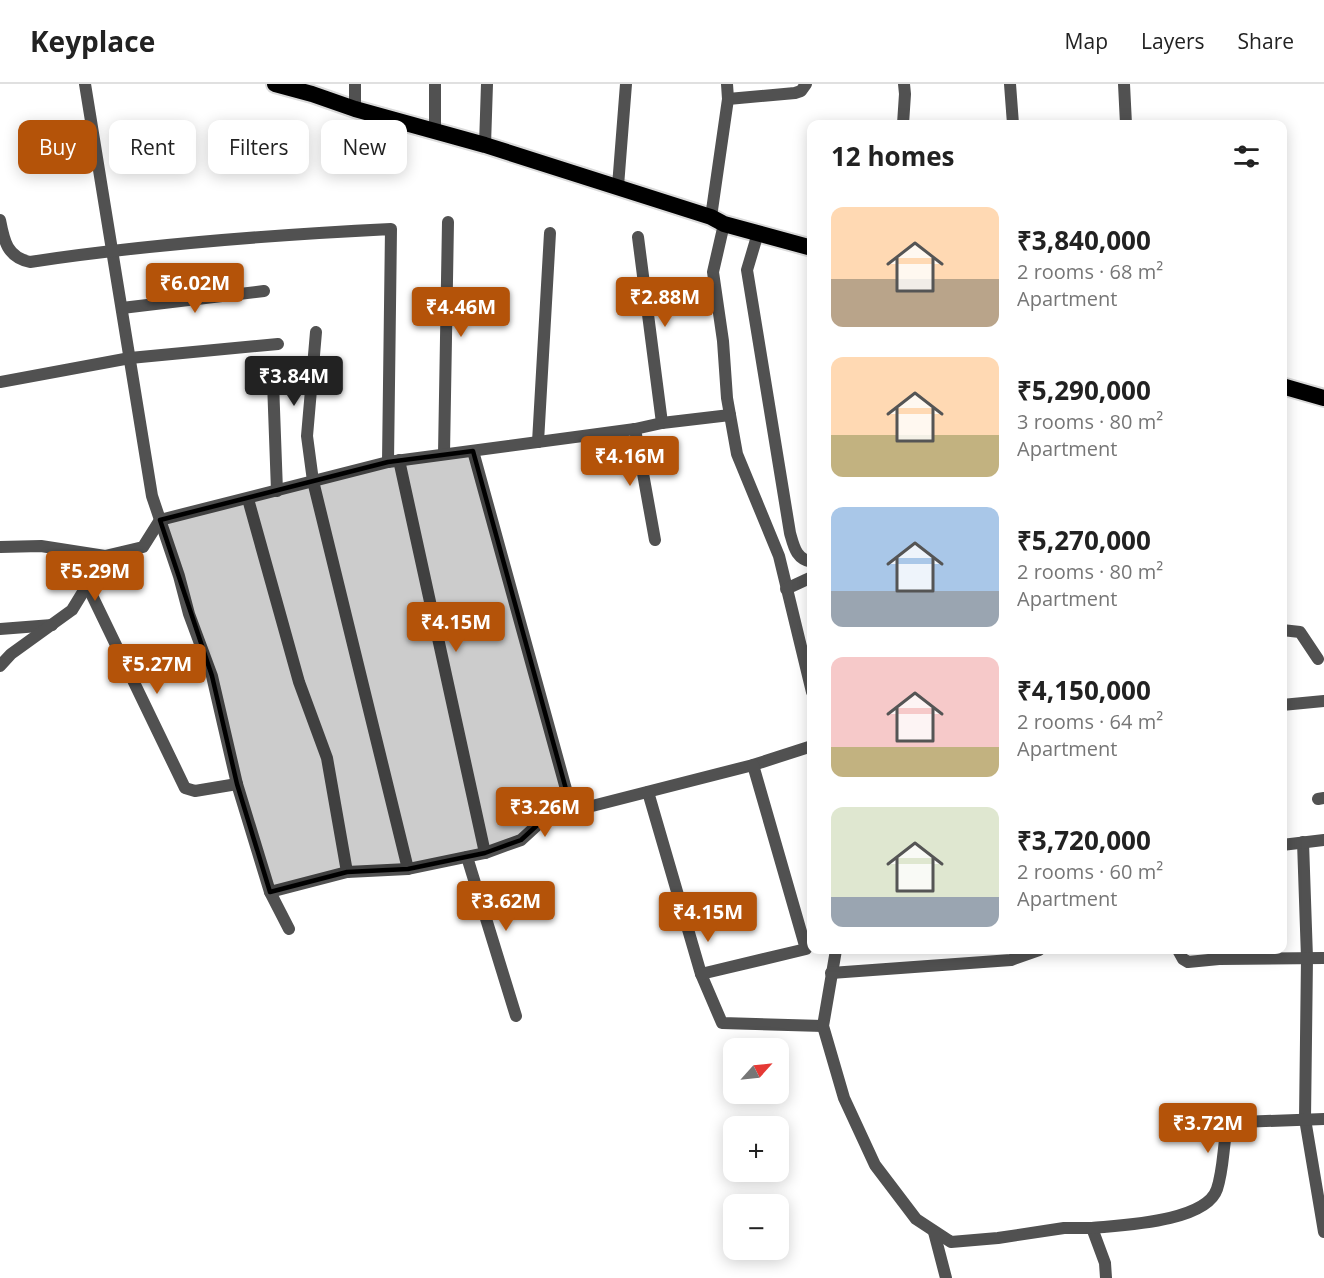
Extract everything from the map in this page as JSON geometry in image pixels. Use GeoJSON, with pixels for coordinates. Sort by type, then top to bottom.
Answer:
{"type":"FeatureCollection","features":[{"type":"Feature","properties":{"kind":"highway"},"geometry":{"type":"LineString","coordinates":[[275,84],[485,145],[807,247]]}},
{"type":"Feature","properties":{"kind":"highway"},"geometry":{"type":"LineString","coordinates":[[1287,387],[1324,398]]}},
{"type":"Feature","properties":{"kind":"street"},"geometry":{"type":"LineString","coordinates":[[85,84],[152,496],[189,614],[212,676],[237,784],[270,892],[289,929]]}},
{"type":"Feature","properties":{"kind":"street"},"geometry":{"type":"LineString","coordinates":[[355,84],[355,109]]}},
{"type":"Feature","properties":{"kind":"street"},"geometry":{"type":"LineString","coordinates":[[435,84],[435,131]]}},
{"type":"Feature","properties":{"kind":"street"},"geometry":{"type":"LineString","coordinates":[[485,145],[487,84]]}},
{"type":"Feature","properties":{"kind":"street"},"geometry":{"type":"LineString","coordinates":[[618,186],[626,84]]}},
{"type":"Feature","properties":{"kind":"street"},"geometry":{"type":"LineString","coordinates":[[728,84],[713,272],[730,416],[737,454],[779,556],[807,672]]}},
{"type":"Feature","properties":{"kind":"street"},"geometry":{"type":"LineString","coordinates":[[728,99],[795,93],[801,91],[806,84]]}},
{"type":"Feature","properties":{"kind":"street"},"geometry":{"type":"LineString","coordinates":[[903,120],[904,84]]}},
{"type":"Feature","properties":{"kind":"street"},"geometry":{"type":"LineString","coordinates":[[1010,84],[1013,120]]}},
{"type":"Feature","properties":{"kind":"street"},"geometry":{"type":"LineString","coordinates":[[1124,84],[1126,120]]}},
{"type":"Feature","properties":{"kind":"street"},"geometry":{"type":"LineString","coordinates":[[0,220],[5,242],[12,254],[19,260],[30,262],[112,250],[283,234],[391,229],[393,461],[485,853]]}},
{"type":"Feature","properties":{"kind":"street"},"geometry":{"type":"LineString","coordinates":[[444,454],[448,222]]}},
{"type":"Feature","properties":{"kind":"street"},"geometry":{"type":"LineString","coordinates":[[538,442],[550,233]]}},
{"type":"Feature","properties":{"kind":"street"},"geometry":{"type":"LineString","coordinates":[[758,233],[747,270],[765,392],[790,533],[796,554],[807,561]]}},
{"type":"Feature","properties":{"kind":"street"},"geometry":{"type":"LineString","coordinates":[[638,237],[662,423]]}},
{"type":"Feature","properties":{"kind":"street"},"geometry":{"type":"LineString","coordinates":[[122,308],[264,291]]}},
{"type":"Feature","properties":{"kind":"street"},"geometry":{"type":"LineString","coordinates":[[316,332],[307,436],[313,481],[408,869]]}},
{"type":"Feature","properties":{"kind":"street"},"geometry":{"type":"LineString","coordinates":[[0,382],[130,358],[278,344]]}},
{"type":"Feature","properties":{"kind":"street"},"geometry":{"type":"LineString","coordinates":[[273,382],[277,491]]}},
{"type":"Feature","properties":{"kind":"street"},"geometry":{"type":"LineString","coordinates":[[0,547],[41,546],[105,556],[143,547],[160,520],[393,461],[635,429],[662,423],[730,416]]}},
{"type":"Feature","properties":{"kind":"street"},"geometry":{"type":"LineString","coordinates":[[635,429],[655,540]]}},
{"type":"Feature","properties":{"kind":"street"},"geometry":{"type":"LineString","coordinates":[[473,451],[572,811]]}},
{"type":"Feature","properties":{"kind":"street"},"geometry":{"type":"LineString","coordinates":[[248,499],[299,682],[327,758],[346,872]]}},
{"type":"Feature","properties":{"kind":"street"},"geometry":{"type":"LineString","coordinates":[[0,666],[12,654],[72,610],[105,556]]}},
{"type":"Feature","properties":{"kind":"street"},"geometry":{"type":"LineString","coordinates":[[786,589],[807,579]]}},
{"type":"Feature","properties":{"kind":"street"},"geometry":{"type":"LineString","coordinates":[[87,585],[185,788],[195,791],[237,784]]}},
{"type":"Feature","properties":{"kind":"street"},"geometry":{"type":"LineString","coordinates":[[0,629],[52,625]]}},
{"type":"Feature","properties":{"kind":"street"},"geometry":{"type":"LineString","coordinates":[[1287,631],[1300,632],[1318,659]]}},
{"type":"Feature","properties":{"kind":"street"},"geometry":{"type":"LineString","coordinates":[[1287,705],[1324,701]]}},
{"type":"Feature","properties":{"kind":"street"},"geometry":{"type":"LineString","coordinates":[[270,892],[346,872],[408,869],[485,853],[521,840],[545,819],[753,765],[807,748]]}},
{"type":"Feature","properties":{"kind":"street"},"geometry":{"type":"LineString","coordinates":[[701,975],[806,950],[753,765]]}},
{"type":"Feature","properties":{"kind":"street"},"geometry":{"type":"LineString","coordinates":[[648,792],[701,975],[722,1023],[823,1026]]}},
{"type":"Feature","properties":{"kind":"street"},"geometry":{"type":"LineString","coordinates":[[1287,844],[1324,840]]}},
{"type":"Feature","properties":{"kind":"street"},"geometry":{"type":"LineString","coordinates":[[1303,842],[1307,958],[1305,1119],[1324,1232]]}},
{"type":"Feature","properties":{"kind":"street"},"geometry":{"type":"LineString","coordinates":[[467,856],[516,1016]]}},
{"type":"Feature","properties":{"kind":"street"},"geometry":{"type":"LineString","coordinates":[[835,954],[823,1026],[844,1098],[875,1165],[916,1219],[951,1242],[998,1238],[1064,1228],[1127,1224],[1190,1213],[1208,1202],[1217,1190],[1229,1125],[1240,1122],[1324,1119]]}},
{"type":"Feature","properties":{"kind":"street"},"geometry":{"type":"LineString","coordinates":[[831,973],[1011,960],[1028,954]]}},
{"type":"Feature","properties":{"kind":"street"},"geometry":{"type":"LineString","coordinates":[[1180,954],[1188,962],[1243,954],[1324,958]]}},
{"type":"Feature","properties":{"kind":"street"},"geometry":{"type":"LineString","coordinates":[[1092,1228],[1105,1263],[1106,1278]]}},
{"type":"Feature","properties":{"kind":"street"},"geometry":{"type":"LineString","coordinates":[[934,1232],[946,1278]]}},
{"type":"Feature","properties":{"kind":"highlighted area"},"geometry":{"type":"Polygon","coordinates":[[[473,451],[572,811],[545,818],[521,840],[485,853],[408,869],[347,872],[270,892],[237,784],[212,676],[160,520],[388,462],[473,451]]]}}]}
